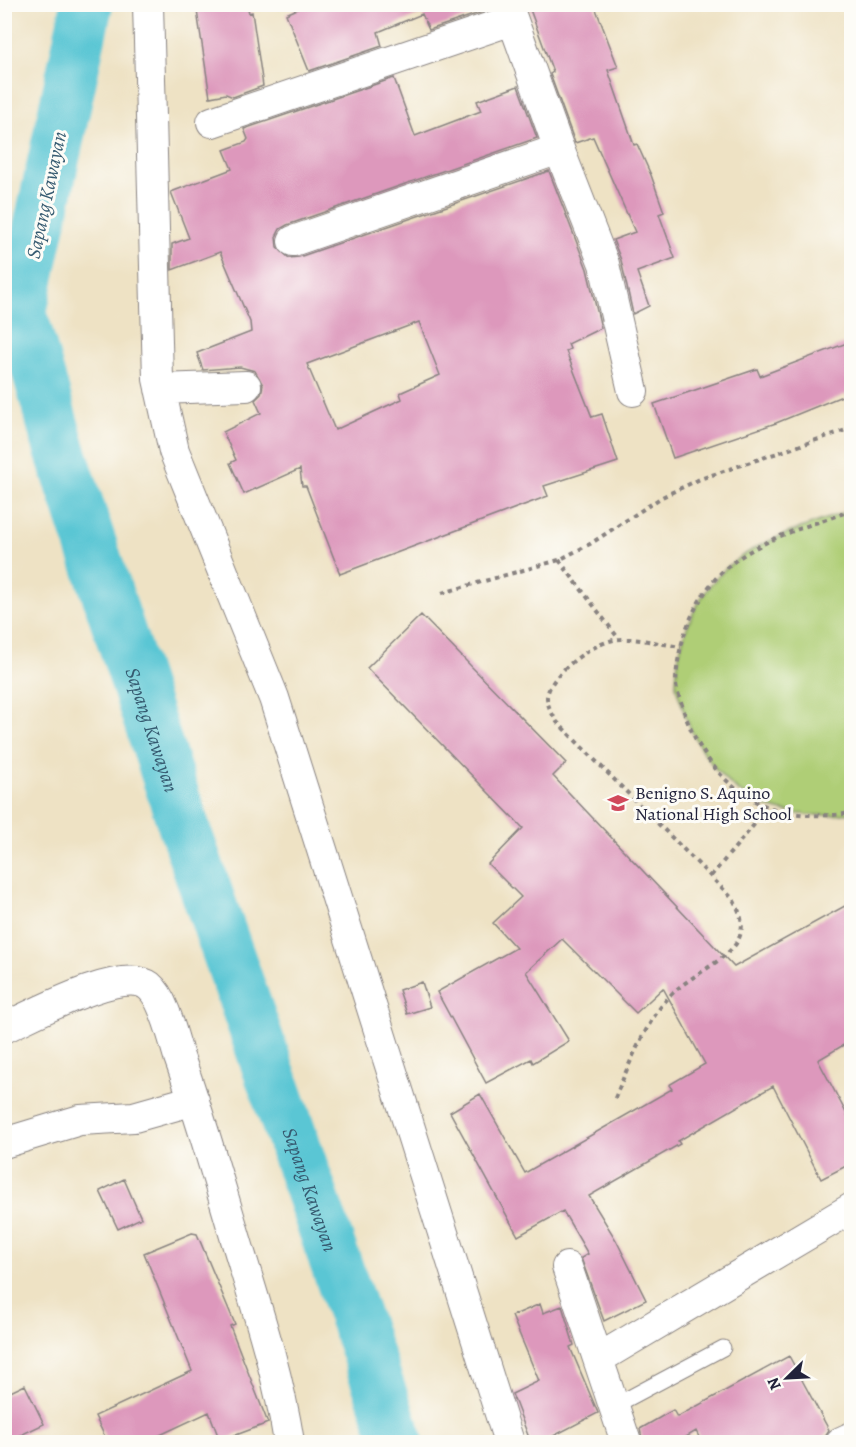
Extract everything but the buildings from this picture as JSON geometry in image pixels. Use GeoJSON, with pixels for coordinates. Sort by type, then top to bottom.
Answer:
{"type":"FeatureCollection","features":[{"type":"Feature","properties":{"kind":"street"},"geometry":{"type":"LineString","coordinates":[[148,4],[160,388],[174,451],[274,698],[509,1443]]}},
{"type":"Feature","properties":{"kind":"street"},"geometry":{"type":"LineString","coordinates":[[212,122],[510,12],[559,149],[604,264],[633,391]]}},
{"type":"Feature","properties":{"kind":"street"},"geometry":{"type":"LineString","coordinates":[[293,241],[559,149]]}},
{"type":"Feature","properties":{"kind":"street"},"geometry":{"type":"LineString","coordinates":[[160,388],[246,386]]}},
{"type":"Feature","properties":{"kind":"street"},"geometry":{"type":"LineString","coordinates":[[4,1028],[46,1008],[115,982],[130,979],[149,986],[160,1001],[194,1100],[266,1344],[289,1443]]}},
{"type":"Feature","properties":{"kind":"street"},"geometry":{"type":"LineString","coordinates":[[4,1143],[80,1120],[134,1117],[194,1100]]}},
{"type":"Feature","properties":{"kind":"street"},"geometry":{"type":"LineString","coordinates":[[598,1359],[852,1208]]}},
{"type":"Feature","properties":{"kind":"street"},"geometry":{"type":"LineString","coordinates":[[567,1268],[626,1443]]}},
{"type":"Feature","properties":{"kind":"street"},"geometry":{"type":"LineString","coordinates":[[841,1443],[852,1437]]}},
{"type":"Feature","properties":{"kind":"lane"},"geometry":{"type":"LineString","coordinates":[[614,1406],[723,1348]]}},
{"type":"Feature","properties":{"kind":"path"},"geometry":{"type":"LineString","coordinates":[[442,592],[560,560],[590,544],[662,497],[700,479],[852,428]]}},
{"type":"Feature","properties":{"kind":"path"},"geometry":{"type":"LineString","coordinates":[[852,510],[768,542],[739,557],[718,577],[694,608],[681,647],[676,686],[687,725],[708,762],[735,788],[769,807],[811,816],[852,813]]}},
{"type":"Feature","properties":{"kind":"path"},"geometry":{"type":"LineString","coordinates":[[560,560],[619,639]]}},
{"type":"Feature","properties":{"kind":"path"},"geometry":{"type":"LineString","coordinates":[[615,1098],[630,1061],[661,1008],[675,991],[736,945],[742,931],[741,914],[733,899],[711,876],[557,722],[549,707],[547,696],[554,681],[574,661],[593,647],[619,639],[681,647]]}},
{"type":"Feature","properties":{"kind":"path"},"geometry":{"type":"LineString","coordinates":[[711,876],[769,807]]}},
{"type":"Feature","properties":{"kind":"green space"},"geometry":{"type":"Polygon","coordinates":[[[851,510],[851,813],[811,815],[781,811],[755,801],[740,792],[714,767],[704,753],[687,721],[677,689],[679,654],[688,626],[701,599],[718,576],[732,564],[763,544],[851,510]]]}},
{"type":"Feature","properties":{"kind":"waterway","name":"Sapang Kawayan"},"geometry":{"type":"LineString","coordinates":[[87,4],[21,312],[60,450],[184,827],[398,1442]]}},
{"type":"Feature","properties":{"kind":"place","name":"Benigno S. Aquino National High School"},"geometry":{"type":"Point","coordinates":[618,803]}}]}
